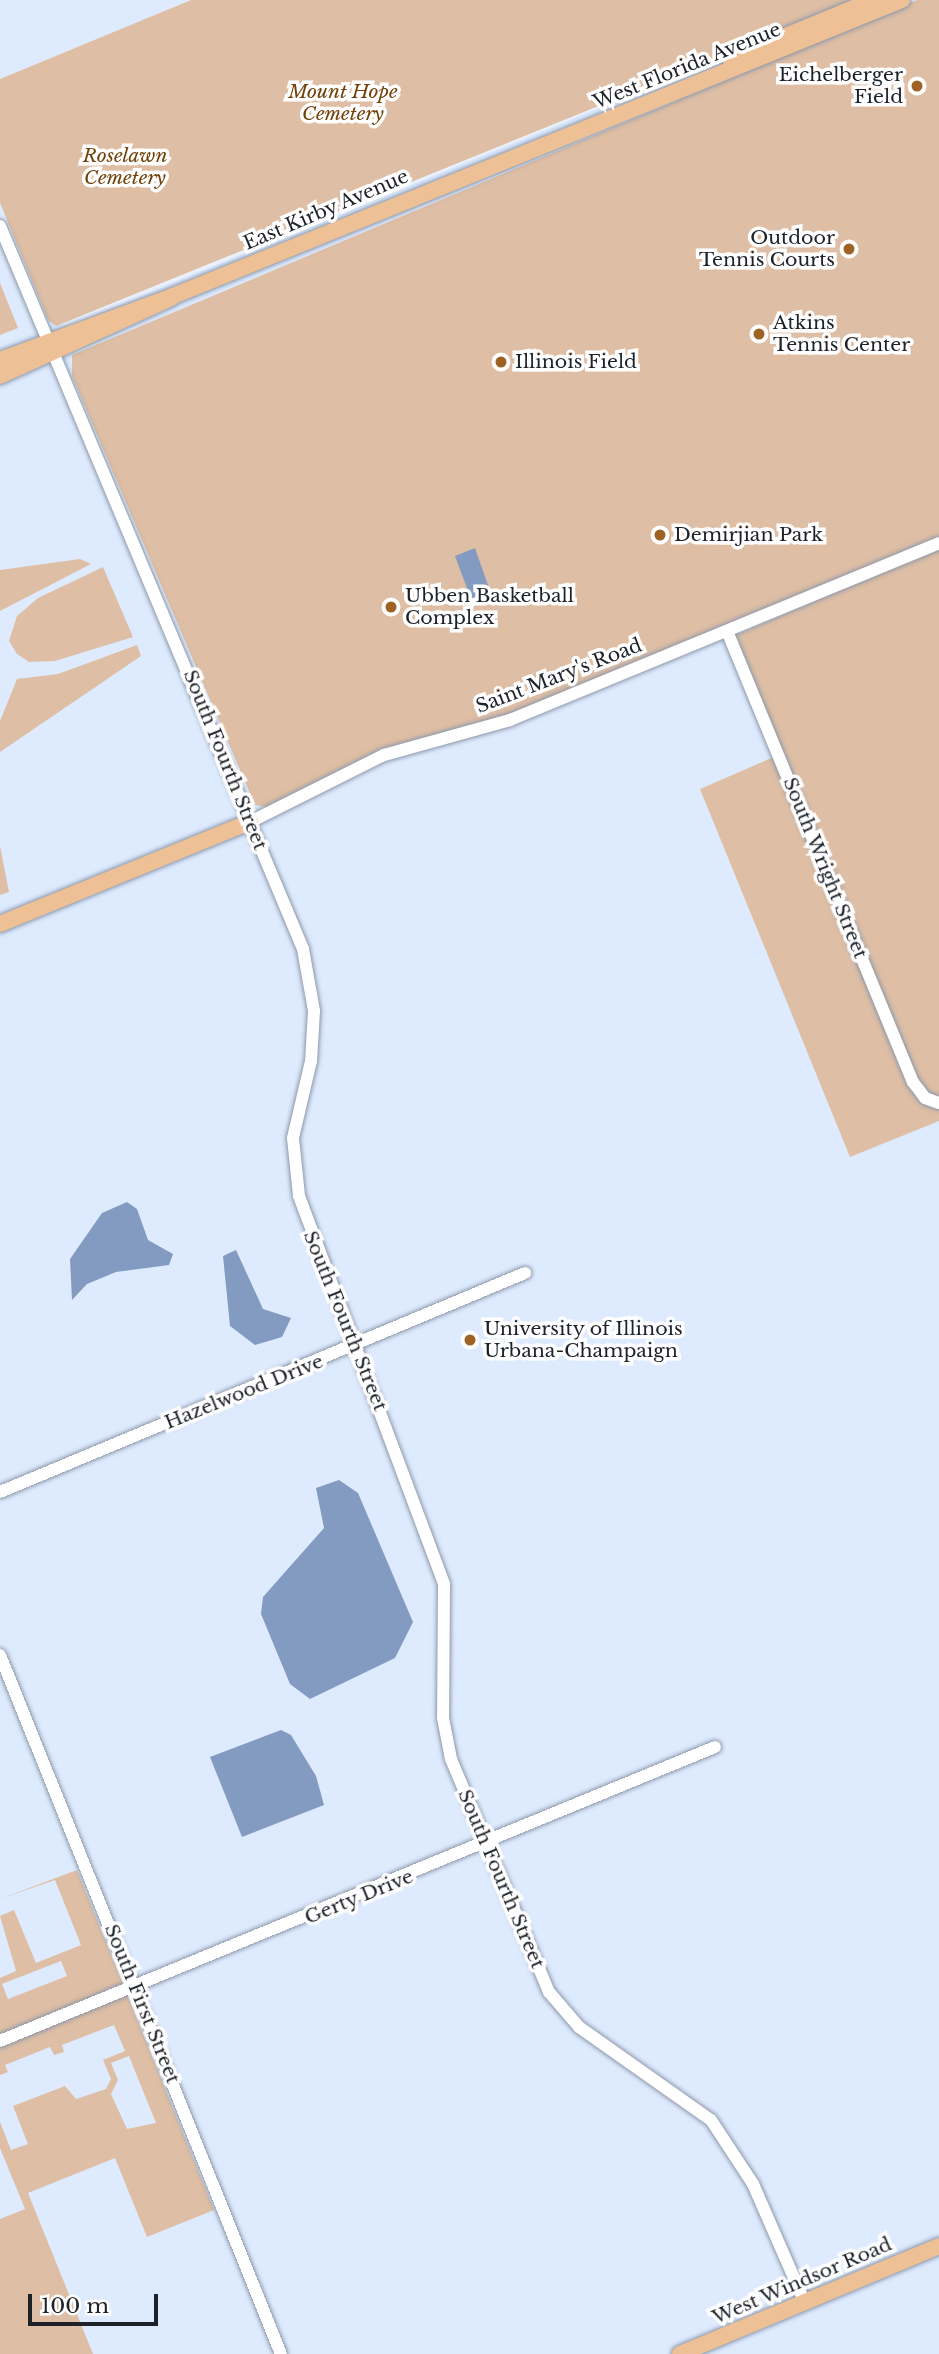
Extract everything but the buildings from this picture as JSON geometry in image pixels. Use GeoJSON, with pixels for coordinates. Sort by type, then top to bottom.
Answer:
{"type":"FeatureCollection","features":[{"type":"Feature","properties":{"kind":"main road","name":"West Florida Avenue"},"geometry":{"type":"LineString","coordinates":[[524,151],[873,0]]}},
{"type":"Feature","properties":{"kind":"main road","name":"West Florida Avenue"},"geometry":{"type":"LineString","coordinates":[[524,151],[902,0]]}},
{"type":"Feature","properties":{"kind":"main road","name":"East Kirby Avenue"},"geometry":{"type":"LineString","coordinates":[[0,376],[52,347],[524,151]]}},
{"type":"Feature","properties":{"kind":"main road","name":"East Kirby Avenue"},"geometry":{"type":"LineString","coordinates":[[0,360],[52,347]]}},
{"type":"Feature","properties":{"kind":"main road","name":"Saint Mary's Road"},"geometry":{"type":"LineString","coordinates":[[0,924],[250,822]]}},
{"type":"Feature","properties":{"kind":"main road","name":"West Windsor Road"},"geometry":{"type":"LineString","coordinates":[[680,2354],[939,2246]]}},
{"type":"Feature","properties":{"kind":"street","name":"South Fourth Street"},"geometry":{"type":"LineString","coordinates":[[0,226],[250,822],[309,974],[311,1061],[293,1138],[299,1196],[444,1584],[443,1718],[451,1759],[549,1992],[579,2027],[711,2120],[753,2184],[805,2303]]}},
{"type":"Feature","properties":{"kind":"street","name":"Saint Mary's Road"},"geometry":{"type":"LineString","coordinates":[[250,822],[384,755],[510,720],[939,543]]}},
{"type":"Feature","properties":{"kind":"street","name":"South Wright Street"},"geometry":{"type":"LineString","coordinates":[[727,631],[913,1082],[934,1102]]}},
{"type":"Feature","properties":{"kind":"street","name":"Hazelwood Drive"},"geometry":{"type":"LineString","coordinates":[[0,1492],[355,1347],[525,1273]]}},
{"type":"Feature","properties":{"kind":"street","name":"South First Street"},"geometry":{"type":"LineString","coordinates":[[0,1655],[136,1987],[281,2354]]}},
{"type":"Feature","properties":{"kind":"street","name":"Gerty Drive"},"geometry":{"type":"LineString","coordinates":[[0,2040],[486,1846],[715,1747]]}},
{"type":"Feature","properties":{"kind":"shaded area"},"geometry":{"type":"Polygon","coordinates":[[[0,0],[191,0],[0,79],[0,0]]]}},
{"type":"Feature","properties":{"kind":"shaded area","name":"University of Illinois Urbana-Champaign"},"geometry":{"type":"Polygon","coordinates":[[[860,0],[939,0],[939,2354],[0,2354],[0,203],[48,320],[68,326],[860,0]]]}},
{"type":"Feature","properties":{"kind":"green space"},"geometry":{"type":"Polygon","coordinates":[[[191,0],[860,0],[56,326],[48,320],[0,203],[0,79],[191,0]]]}},
{"type":"Feature","properties":{"kind":"green space"},"geometry":{"type":"Polygon","coordinates":[[[917,0],[939,0],[939,538],[574,690],[475,727],[385,749],[309,790],[266,807],[255,805],[72,376],[72,355],[917,0]]]}},
{"type":"Feature","properties":{"kind":"green space"},"geometry":{"type":"Polygon","coordinates":[[[0,283],[18,328],[0,335],[0,283]]]}},
{"type":"Feature","properties":{"kind":"green space"},"geometry":{"type":"Polygon","coordinates":[[[939,548],[939,1121],[850,1157],[700,789],[783,753],[736,635],[939,548]]]}},
{"type":"Feature","properties":{"kind":"green space"},"geometry":{"type":"Polygon","coordinates":[[[80,559],[91,564],[0,611],[0,570],[80,559]]]}},
{"type":"Feature","properties":{"kind":"green space"},"geometry":{"type":"Polygon","coordinates":[[[103,567],[133,637],[55,661],[29,662],[17,654],[9,641],[17,616],[38,598],[103,567]]]}},
{"type":"Feature","properties":{"kind":"green space"},"geometry":{"type":"Polygon","coordinates":[[[137,645],[141,656],[0,752],[0,721],[17,679],[58,674],[137,645]]]}},
{"type":"Feature","properties":{"kind":"green space"},"geometry":{"type":"Polygon","coordinates":[[[0,846],[9,892],[0,895],[0,846]]]}},
{"type":"Feature","properties":{"kind":"green space"},"geometry":{"type":"Polygon","coordinates":[[[77,1870],[214,2210],[147,2237],[115,2158],[28,2193],[93,2354],[0,2354],[0,2219],[25,2209],[0,2148],[0,2122],[11,2150],[28,2144],[13,2106],[65,2086],[76,2099],[106,2089],[111,2079],[103,2060],[125,2051],[114,2025],[62,2045],[64,2052],[54,2055],[50,2047],[5,2065],[8,2072],[0,2075],[0,1978],[16,1971],[0,1916],[14,1910],[36,1963],[81,1945],[55,1880],[0,1899],[77,1870]],[[61,1961],[2,1984],[8,1999],[67,1976],[61,1961]],[[129,2056],[111,2063],[118,2080],[111,2094],[127,2129],[156,2123],[129,2056]]]}},
{"type":"Feature","properties":{"kind":"water"},"geometry":{"type":"Polygon","coordinates":[[[475,548],[490,591],[471,599],[455,556],[475,548]]]}},
{"type":"Feature","properties":{"kind":"water"},"geometry":{"type":"Polygon","coordinates":[[[127,1202],[137,1209],[148,1240],[173,1254],[169,1265],[116,1272],[87,1284],[72,1300],[70,1259],[102,1213],[127,1202]]]}},
{"type":"Feature","properties":{"kind":"water"},"geometry":{"type":"Polygon","coordinates":[[[236,1250],[263,1309],[291,1318],[282,1337],[255,1345],[230,1326],[223,1256],[236,1250]]]}},
{"type":"Feature","properties":{"kind":"water"},"geometry":{"type":"Polygon","coordinates":[[[339,1480],[358,1493],[413,1622],[395,1658],[310,1699],[290,1684],[261,1614],[263,1597],[324,1528],[316,1488],[339,1480]]]}},
{"type":"Feature","properties":{"kind":"water"},"geometry":{"type":"Polygon","coordinates":[[[281,1730],[291,1735],[316,1776],[324,1805],[242,1837],[210,1757],[281,1730]]]}},
{"type":"Feature","properties":{"kind":"place","name":"Eichelberger Field"},"geometry":{"type":"Point","coordinates":[917,86]}},
{"type":"Feature","properties":{"kind":"place","name":"Outdoor Tennis Courts"},"geometry":{"type":"Point","coordinates":[849,249]}},
{"type":"Feature","properties":{"kind":"place","name":"Atkins Tennis Center"},"geometry":{"type":"Point","coordinates":[759,334]}},
{"type":"Feature","properties":{"kind":"place","name":"Illinois Field"},"geometry":{"type":"Point","coordinates":[501,362]}},
{"type":"Feature","properties":{"kind":"place","name":"Demirjian Park"},"geometry":{"type":"Point","coordinates":[660,535]}},
{"type":"Feature","properties":{"kind":"place","name":"Ubben Basketball Complex"},"geometry":{"type":"Point","coordinates":[391,607]}},
{"type":"Feature","properties":{"kind":"place","name":"University of Illinois Urbana-Champaign"},"geometry":{"type":"Point","coordinates":[470,1340]}},
{"type":"Feature","properties":{"kind":"park label","name":"Mount Hope Cemetery"},"geometry":{"type":"Point","coordinates":[343,103]}},
{"type":"Feature","properties":{"kind":"park label","name":"Roselawn Cemetery"},"geometry":{"type":"Point","coordinates":[125,167]}}]}
